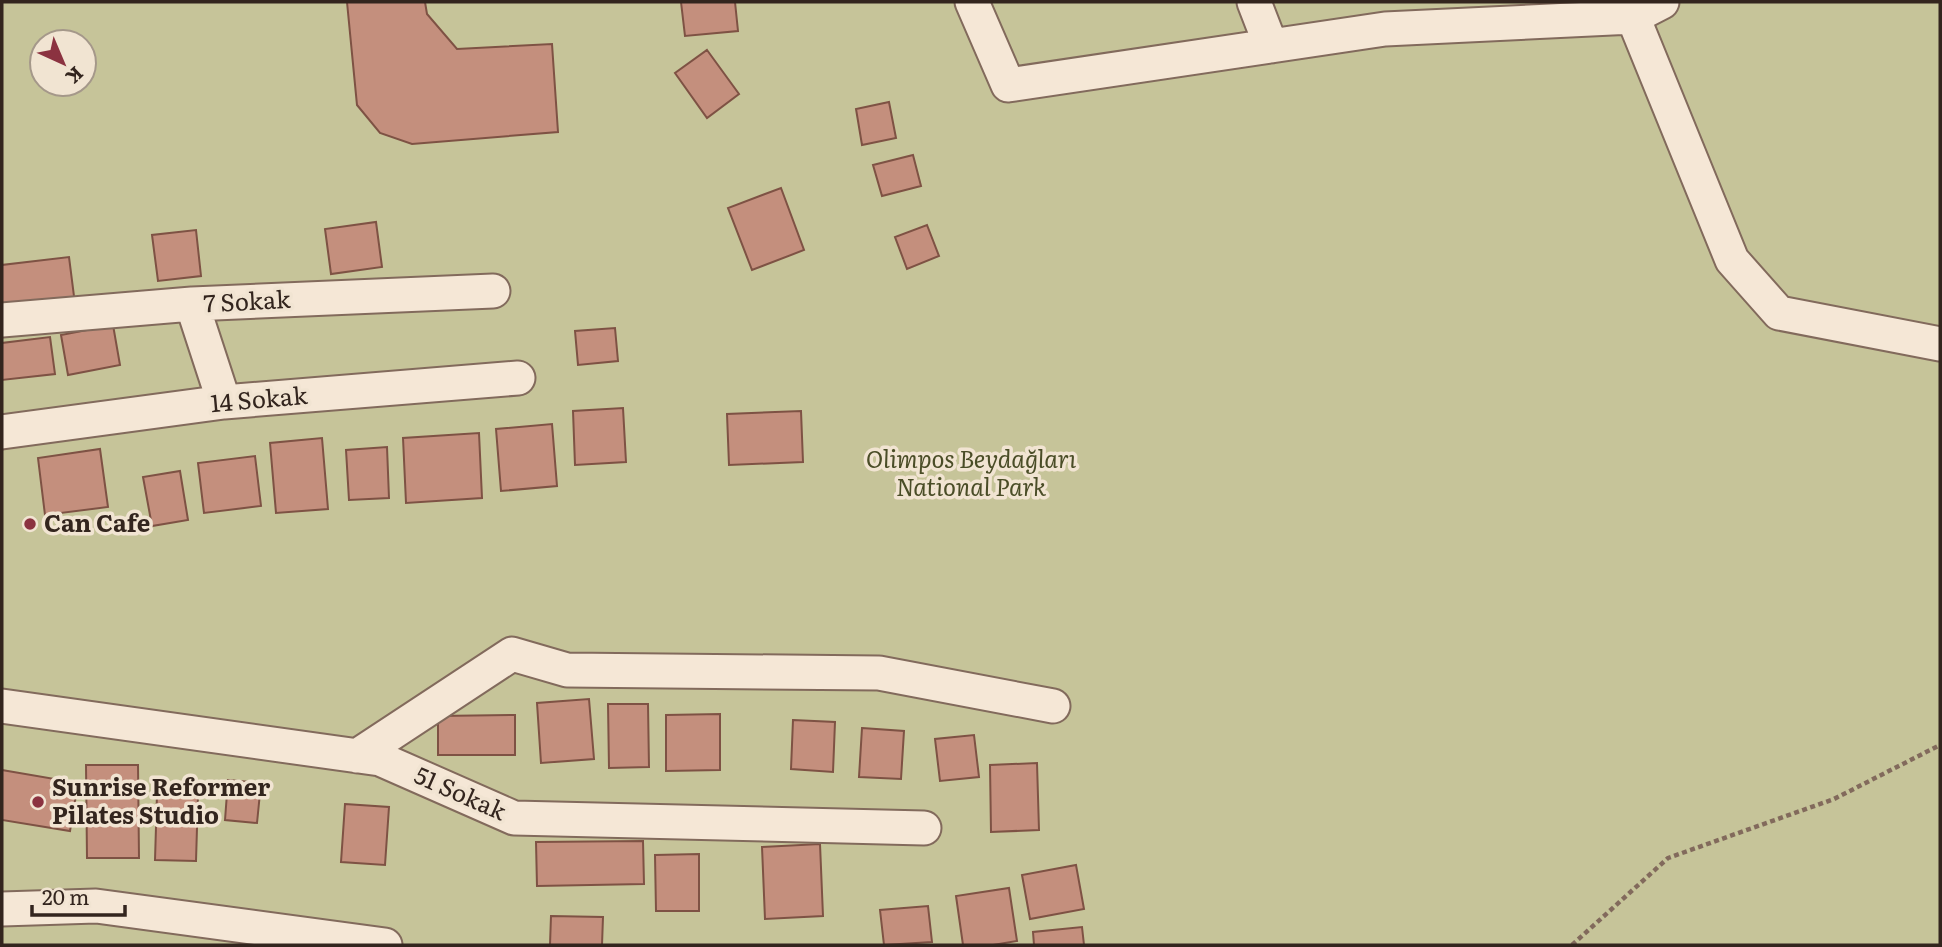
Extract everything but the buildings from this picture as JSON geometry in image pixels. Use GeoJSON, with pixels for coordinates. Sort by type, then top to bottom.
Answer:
{"type":"FeatureCollection","features":[{"type":"Feature","properties":{"kind":"street"},"geometry":{"type":"LineString","coordinates":[[972,2],[1008,85],[1385,29],[1647,10],[1732,261],[1779,313],[1940,344]]}},
{"type":"Feature","properties":{"kind":"street"},"geometry":{"type":"LineString","coordinates":[[1254,2],[1271,46]]}},
{"type":"Feature","properties":{"kind":"street","name":"7 Sokak"},"geometry":{"type":"LineString","coordinates":[[2,320],[192,304],[493,291]]}},
{"type":"Feature","properties":{"kind":"street"},"geometry":{"type":"LineString","coordinates":[[192,304],[223,402]]}},
{"type":"Feature","properties":{"kind":"street","name":"14 Sokak"},"geometry":{"type":"LineString","coordinates":[[2,432],[223,402],[518,378]]}},
{"type":"Feature","properties":{"kind":"street"},"geometry":{"type":"LineString","coordinates":[[357,756],[512,654],[567,670],[879,673],[1053,706]]}},
{"type":"Feature","properties":{"kind":"street","name":"51 Sokak"},"geometry":{"type":"LineString","coordinates":[[2,706],[380,759],[514,818],[924,828]]}},
{"type":"Feature","properties":{"kind":"street"},"geometry":{"type":"LineString","coordinates":[[2,909],[96,906],[385,945]]}},
{"type":"Feature","properties":{"kind":"path"},"geometry":{"type":"LineString","coordinates":[[1572,945],[1668,858],[1834,799],[1940,745]]}},
{"type":"Feature","properties":{"kind":"green space","name":"Olimpos Beydağları National Park"},"geometry":{"type":"Polygon","coordinates":[[[2,2],[1940,2],[1940,945],[2,945],[2,2]]]}},
{"type":"Feature","properties":{"kind":"place","name":"Can Cafe"},"geometry":{"type":"Point","coordinates":[30,524]}},
{"type":"Feature","properties":{"kind":"place","name":"Sunrise Reformer Pilates Studio"},"geometry":{"type":"Point","coordinates":[38,802]}}]}
